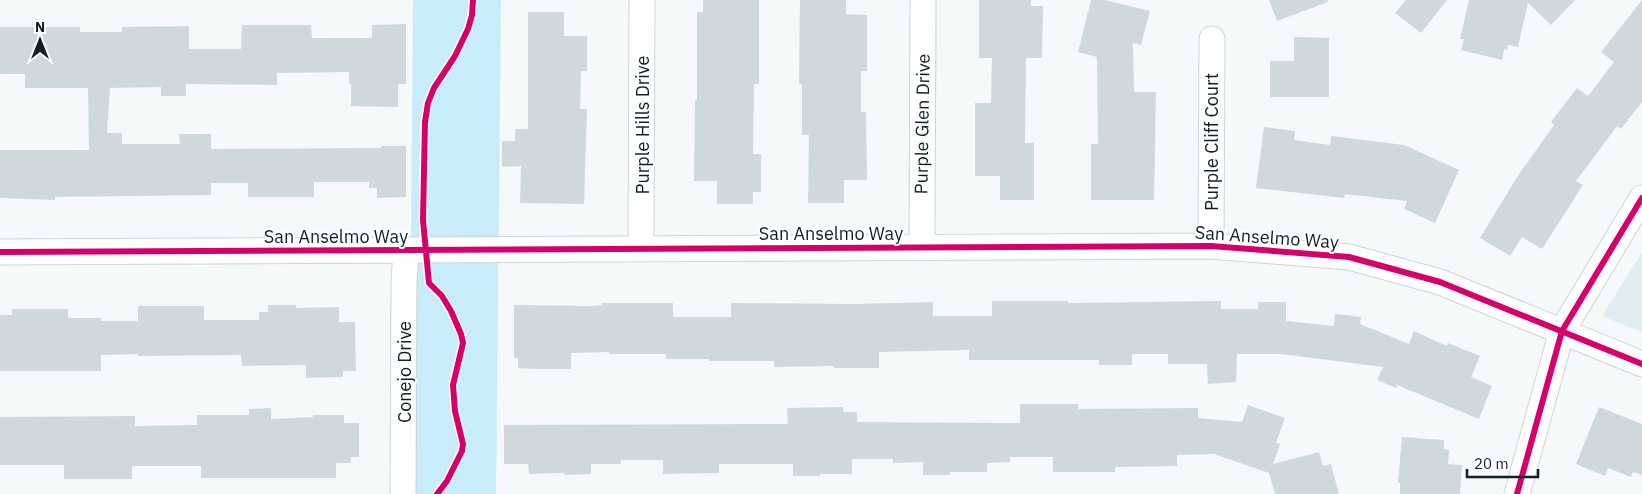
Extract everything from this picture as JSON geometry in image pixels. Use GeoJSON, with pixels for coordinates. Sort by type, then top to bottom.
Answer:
{"type":"FeatureCollection","features":[{"type":"Feature","properties":{"kind":"street","name":"Purple Hills Drive"},"geometry":{"type":"LineString","coordinates":[[641,249],[642,0]]}},
{"type":"Feature","properties":{"kind":"street","name":"Purple Glen Drive"},"geometry":{"type":"LineString","coordinates":[[922,247],[923,0]]}},
{"type":"Feature","properties":{"kind":"street","name":"Purple Cliff Court"},"geometry":{"type":"LineString","coordinates":[[1211,246],[1212,39]]}},
{"type":"Feature","properties":{"kind":"street"},"geometry":{"type":"LineString","coordinates":[[1517,494],[1562,331],[1642,198]]}},
{"type":"Feature","properties":{"kind":"street","name":"San Anselmo Way"},"geometry":{"type":"LineString","coordinates":[[0,252],[1211,246],[1349,257],[1440,282],[1642,364]]}},
{"type":"Feature","properties":{"kind":"street","name":"Conejo Drive"},"geometry":{"type":"LineString","coordinates":[[403,494],[404,282],[406,251]]}},
{"type":"Feature","properties":{"kind":"shaded area"},"geometry":{"type":"Polygon","coordinates":[[[413,0],[501,0],[496,494],[409,494],[413,0]]]}},
{"type":"Feature","properties":{"kind":"shaded area"},"geometry":{"type":"Polygon","coordinates":[[[1642,253],[1642,332],[1602,316],[1642,253]]]}},
{"type":"Feature","properties":{"kind":"building"},"geometry":{"type":"Polygon","coordinates":[[[703,0],[759,0],[759,84],[754,84],[753,154],[761,154],[761,192],[753,192],[753,204],[717,204],[717,181],[694,181],[695,100],[697,100],[697,12],[703,12],[703,0]]]}},
{"type":"Feature","properties":{"kind":"building"},"geometry":{"type":"Polygon","coordinates":[[[800,0],[846,0],[846,14],[867,15],[867,71],[861,71],[861,112],[866,112],[867,180],[844,180],[844,203],[808,203],[809,135],[802,135],[802,84],[799,84],[800,0]]]}},
{"type":"Feature","properties":{"kind":"building"},"geometry":{"type":"Polygon","coordinates":[[[979,0],[1031,0],[1031,6],[1043,6],[1042,58],[1026,58],[1025,143],[1034,143],[1034,200],[1000,200],[1000,176],[975,176],[975,103],[991,103],[992,58],[979,58],[979,0]]]}},
{"type":"Feature","properties":{"kind":"building"},"geometry":{"type":"Polygon","coordinates":[[[1091,0],[1105,0],[1150,11],[1141,45],[1133,43],[1134,92],[1156,92],[1154,200],[1091,200],[1091,144],[1098,144],[1097,57],[1078,52],[1091,0]]]}},
{"type":"Feature","properties":{"kind":"building"},"geometry":{"type":"Polygon","coordinates":[[[1269,0],[1328,0],[1328,2],[1277,21],[1269,0]]]}},
{"type":"Feature","properties":{"kind":"building"},"geometry":{"type":"Polygon","coordinates":[[[1406,0],[1447,0],[1421,33],[1395,13],[1406,0]]]}},
{"type":"Feature","properties":{"kind":"building"},"geometry":{"type":"Polygon","coordinates":[[[1469,0],[1575,0],[1551,25],[1528,3],[1518,47],[1508,45],[1507,50],[1504,49],[1502,60],[1461,50],[1464,39],[1460,39],[1469,0]]]}},
{"type":"Feature","properties":{"kind":"building"},"geometry":{"type":"Polygon","coordinates":[[[1642,0],[1642,102],[1621,129],[1617,126],[1576,181],[1583,185],[1542,249],[1522,237],[1510,256],[1480,238],[1517,177],[1554,125],[1551,122],[1577,88],[1588,96],[1614,62],[1601,52],[1642,0]]]}},
{"type":"Feature","properties":{"kind":"building"},"geometry":{"type":"Polygon","coordinates":[[[528,12],[564,12],[564,36],[587,36],[587,71],[581,71],[580,109],[587,109],[584,204],[520,203],[521,166],[502,167],[502,141],[515,141],[515,129],[528,129],[528,12]]]}},
{"type":"Feature","properties":{"kind":"building"},"geometry":{"type":"Polygon","coordinates":[[[406,24],[406,84],[398,84],[398,107],[351,106],[349,72],[277,73],[277,85],[186,84],[186,96],[161,96],[161,87],[110,88],[107,133],[122,133],[122,144],[180,144],[179,134],[211,134],[211,149],[381,148],[381,146],[406,146],[406,197],[377,198],[377,188],[369,188],[369,182],[314,182],[314,197],[248,197],[248,183],[211,183],[211,195],[55,197],[55,200],[0,198],[0,150],[89,150],[88,88],[25,88],[25,74],[0,74],[0,27],[80,27],[80,32],[122,32],[122,27],[189,26],[189,49],[241,49],[242,25],[311,25],[312,38],[372,38],[372,25],[406,24]]]}},
{"type":"Feature","properties":{"kind":"building"},"geometry":{"type":"Polygon","coordinates":[[[1294,37],[1329,38],[1329,97],[1270,97],[1270,61],[1294,61],[1294,37]]]}},
{"type":"Feature","properties":{"kind":"building"},"geometry":{"type":"Polygon","coordinates":[[[1264,127],[1295,131],[1294,140],[1330,145],[1331,136],[1404,145],[1459,170],[1435,223],[1404,209],[1407,201],[1345,194],[1344,198],[1256,188],[1264,127]]]}},
{"type":"Feature","properties":{"kind":"building"},"geometry":{"type":"Polygon","coordinates":[[[992,301],[1068,301],[1068,303],[1221,301],[1221,309],[1258,309],[1258,302],[1286,302],[1286,321],[1334,326],[1335,314],[1361,317],[1360,324],[1409,344],[1414,331],[1447,346],[1448,343],[1480,356],[1471,377],[1492,386],[1479,419],[1397,385],[1396,388],[1377,380],[1383,367],[1281,354],[1237,354],[1236,382],[1208,384],[1207,364],[1168,364],[1168,354],[1132,354],[1132,365],[1099,365],[1099,360],[969,360],[969,350],[879,352],[879,368],[834,368],[834,366],[774,367],[774,361],[666,359],[666,354],[609,354],[609,352],[571,353],[571,369],[539,369],[518,368],[518,358],[514,358],[514,305],[593,306],[602,305],[602,303],[673,303],[673,317],[731,317],[731,303],[857,304],[933,302],[933,316],[992,316],[992,301]]]}},
{"type":"Feature","properties":{"kind":"building"},"geometry":{"type":"Polygon","coordinates":[[[268,305],[296,305],[296,308],[339,307],[339,322],[355,322],[356,371],[343,371],[343,377],[306,378],[306,365],[242,366],[241,355],[138,356],[138,354],[101,355],[101,371],[0,371],[0,315],[12,315],[12,309],[68,309],[68,318],[101,318],[101,321],[138,321],[138,306],[204,306],[204,320],[259,320],[259,312],[268,312],[268,305]]]}},
{"type":"Feature","properties":{"kind":"building"},"geometry":{"type":"Polygon","coordinates":[[[1020,404],[1078,404],[1078,409],[1198,408],[1198,418],[1242,422],[1248,405],[1285,418],[1276,443],[1280,444],[1273,464],[1319,452],[1323,466],[1331,464],[1339,494],[1275,494],[1269,473],[1214,454],[1177,455],[1177,466],[1115,467],[1115,472],[1053,472],[1053,457],[1010,457],[1010,462],[987,463],[987,472],[950,472],[950,475],[923,475],[923,462],[893,463],[893,459],[852,459],[852,474],[820,474],[820,476],[793,476],[793,464],[719,464],[719,473],[663,474],[663,460],[621,460],[621,464],[591,464],[591,474],[565,475],[564,473],[529,474],[528,464],[504,464],[504,425],[788,424],[787,408],[843,407],[843,412],[857,412],[857,422],[1020,423],[1020,404]]]}},
{"type":"Feature","properties":{"kind":"building"},"geometry":{"type":"Polygon","coordinates":[[[1599,407],[1642,424],[1642,475],[1633,472],[1631,477],[1608,468],[1605,476],[1576,464],[1599,407]]]}},
{"type":"Feature","properties":{"kind":"building"},"geometry":{"type":"Polygon","coordinates":[[[271,408],[271,419],[313,417],[313,415],[344,415],[344,423],[359,423],[359,457],[351,457],[351,463],[336,463],[336,478],[201,478],[201,466],[132,466],[132,479],[64,479],[64,465],[0,465],[0,417],[135,416],[135,426],[197,425],[197,415],[249,415],[249,409],[271,408]]]}},
{"type":"Feature","properties":{"kind":"building"},"geometry":{"type":"Polygon","coordinates":[[[1402,437],[1444,440],[1444,449],[1449,450],[1448,464],[1462,465],[1460,494],[1400,494],[1400,483],[1398,483],[1402,437]]]}},
{"type":"Feature","properties":{"kind":"cycle path"},"geometry":{"type":"LineString","coordinates":[[437,494],[447,481],[462,451],[463,444],[455,411],[453,385],[463,343],[451,311],[442,296],[429,283],[423,220],[425,122],[428,103],[434,88],[455,56],[468,29],[472,15],[473,0]]}},
{"type":"Feature","properties":{"kind":"cycle path"},"geometry":{"type":"LineString","coordinates":[[1517,494],[1562,331],[1642,198]]}},
{"type":"Feature","properties":{"kind":"cycle path"},"geometry":{"type":"LineString","coordinates":[[0,252],[1211,246],[1349,257],[1440,282],[1642,364]]}}]}
